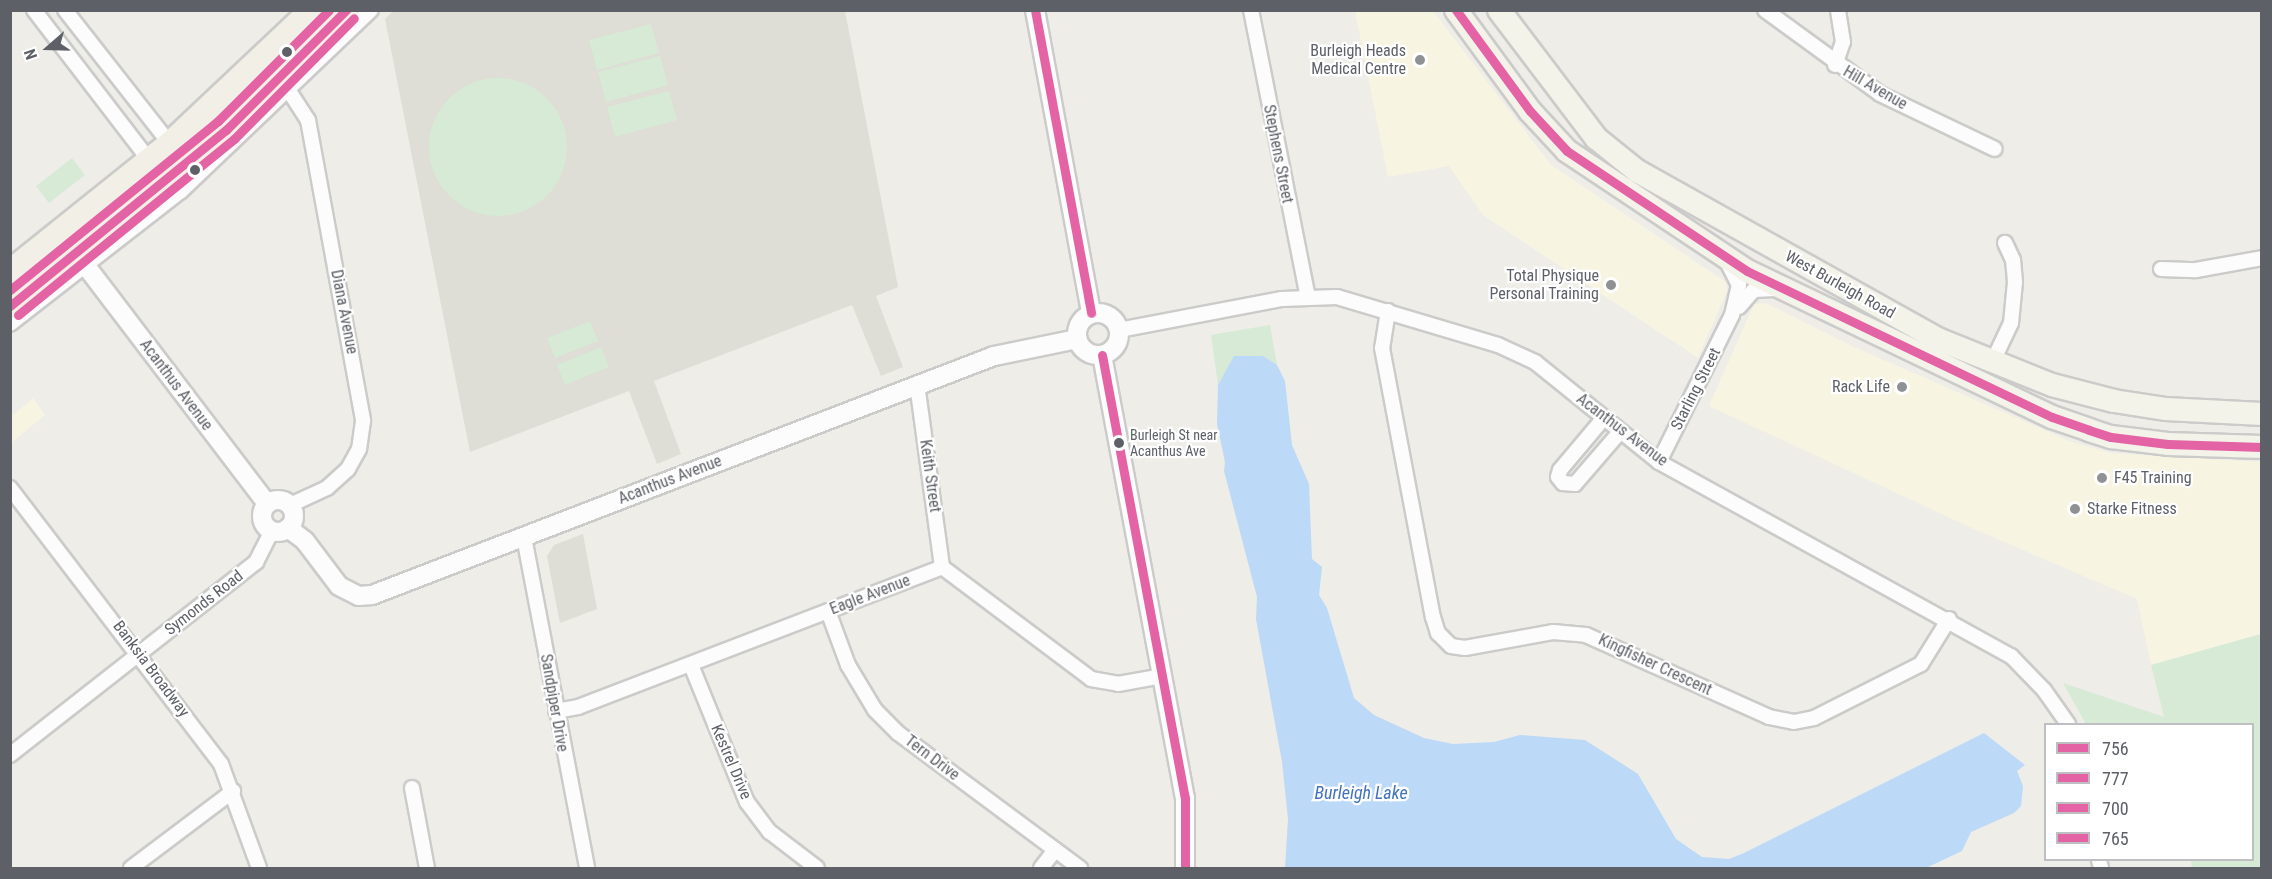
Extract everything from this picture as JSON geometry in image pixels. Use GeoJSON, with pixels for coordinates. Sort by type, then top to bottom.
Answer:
{"type":"FeatureCollection","features":[{"type":"Feature","properties":{"kind":"highway"},"geometry":{"type":"LineString","coordinates":[[10,272],[170,144],[312,10]]}},
{"type":"Feature","properties":{"kind":"highway"},"geometry":{"type":"LineString","coordinates":[[10,306],[226,130],[346,10]]}},
{"type":"Feature","properties":{"kind":"main road","name":"West Burleigh Road"},"geometry":{"type":"LineString","coordinates":[[1456,10],[1530,111],[1567,151],[1726,259],[1782,289],[2052,417],[2110,437],[2168,444],[2262,447]]}},
{"type":"Feature","properties":{"kind":"main road","name":"West Burleigh Road"},"geometry":{"type":"LineString","coordinates":[[1499,10],[1596,138],[1637,171],[1919,328],[1992,363],[2052,385],[2114,401],[2166,409],[2262,414]]}},
{"type":"Feature","properties":{"kind":"street"},"geometry":{"type":"LineString","coordinates":[[34,10],[150,161]]}},
{"type":"Feature","properties":{"kind":"street"},"geometry":{"type":"LineString","coordinates":[[65,10],[170,144]]}},
{"type":"Feature","properties":{"kind":"street"},"geometry":{"type":"LineString","coordinates":[[10,324],[181,191],[289,91],[370,10]]}},
{"type":"Feature","properties":{"kind":"street"},"geometry":{"type":"LineString","coordinates":[[1035,10],[1091,313]]}},
{"type":"Feature","properties":{"kind":"street","name":"Stephens Street"},"geometry":{"type":"LineString","coordinates":[[1251,10],[1308,297]]}},
{"type":"Feature","properties":{"kind":"street","name":"Hill Avenue"},"geometry":{"type":"LineString","coordinates":[[1765,10],[1880,94],[1995,149]]}},
{"type":"Feature","properties":{"kind":"street"},"geometry":{"type":"LineString","coordinates":[[1836,64],[1843,42],[1838,10]]}},
{"type":"Feature","properties":{"kind":"street","name":"Diana Avenue"},"geometry":{"type":"LineString","coordinates":[[289,91],[308,120],[363,421],[359,449],[348,469],[327,488],[290,505]]}},
{"type":"Feature","properties":{"kind":"street"},"geometry":{"type":"LineString","coordinates":[[135,141],[154,125]]}},
{"type":"Feature","properties":{"kind":"street"},"geometry":{"type":"LineString","coordinates":[[1992,363],[2012,313],[2013,260],[2005,243]]}},
{"type":"Feature","properties":{"kind":"street"},"geometry":{"type":"LineString","coordinates":[[2161,269],[2196,270],[2262,258]]}},
{"type":"Feature","properties":{"kind":"street","name":"Starling Street"},"geometry":{"type":"LineString","coordinates":[[1659,462],[1732,315],[1739,285],[1726,259]]}},
{"type":"Feature","properties":{"kind":"street","name":"Acanthus Avenue"},"geometry":{"type":"LineString","coordinates":[[86,266],[267,504]]}},
{"type":"Feature","properties":{"kind":"street","name":"Starling Street"},"geometry":{"type":"LineString","coordinates":[[1732,315],[1754,290],[1782,289]]}},
{"type":"Feature","properties":{"kind":"street","name":"Acanthus Avenue"},"geometry":{"type":"LineString","coordinates":[[1119,330],[1308,297],[1336,297],[1498,345],[1535,362],[1619,433],[1659,462],[1949,619],[2010,656],[2044,690],[2067,723]]}},
{"type":"Feature","properties":{"kind":"street","name":"Kingfisher Crescent"},"geometry":{"type":"LineString","coordinates":[[1388,311],[1382,331],[1387,371],[1433,617],[1438,633],[1451,646],[1465,648],[1553,632],[1577,633],[1611,643],[1769,717],[1794,722],[1814,718],[1921,664],[1949,619]]}},
{"type":"Feature","properties":{"kind":"street"},"geometry":{"type":"LineString","coordinates":[[1091,313],[1112,317],[1119,330],[1113,349],[1102,355],[1089,354],[1077,339],[1081,320],[1091,313]]}},
{"type":"Feature","properties":{"kind":"street","name":"Acanthus Avenue"},"geometry":{"type":"LineString","coordinates":[[280,529],[304,541],[339,586],[359,596],[382,592],[993,356],[1077,339]]}},
{"type":"Feature","properties":{"kind":"street"},"geometry":{"type":"LineString","coordinates":[[1102,355],[1185,798],[1185,868]]}},
{"type":"Feature","properties":{"kind":"street","name":"Keith Street"},"geometry":{"type":"LineString","coordinates":[[917,384],[942,567]]}},
{"type":"Feature","properties":{"kind":"street"},"geometry":{"type":"LineString","coordinates":[[1603,419],[1560,470],[1558,477],[1563,483],[1575,484],[1619,433]]}},
{"type":"Feature","properties":{"kind":"street","name":"Banksia Broadway"},"geometry":{"type":"LineString","coordinates":[[10,488],[141,654],[221,764],[233,790],[259,868]]}},
{"type":"Feature","properties":{"kind":"street"},"geometry":{"type":"LineString","coordinates":[[281,500],[290,505],[293,519],[280,529],[262,519],[267,504],[281,500]]}},
{"type":"Feature","properties":{"kind":"street","name":"Symonds Road"},"geometry":{"type":"LineString","coordinates":[[10,755],[256,562],[280,529]]}},
{"type":"Feature","properties":{"kind":"street","name":"Sandpiper Drive"},"geometry":{"type":"LineString","coordinates":[[524,537],[587,868]]}},
{"type":"Feature","properties":{"kind":"street"},"geometry":{"type":"LineString","coordinates":[[942,567],[1091,678],[1118,684],[1163,676]]}},
{"type":"Feature","properties":{"kind":"street","name":"Eagle Avenue"},"geometry":{"type":"LineString","coordinates":[[556,711],[578,707],[692,665],[942,567]]}},
{"type":"Feature","properties":{"kind":"street","name":"Tern Drive"},"geometry":{"type":"LineString","coordinates":[[828,611],[848,665],[875,710],[898,733],[1080,868]]}},
{"type":"Feature","properties":{"kind":"street","name":"Kestrel Drive"},"geometry":{"type":"LineString","coordinates":[[692,665],[747,802],[770,832],[817,868]]}},
{"type":"Feature","properties":{"kind":"street"},"geometry":{"type":"LineString","coordinates":[[412,788],[427,868]]}},
{"type":"Feature","properties":{"kind":"street"},"geometry":{"type":"LineString","coordinates":[[131,868],[233,790]]}},
{"type":"Feature","properties":{"kind":"street"},"geometry":{"type":"LineString","coordinates":[[1041,868],[1055,850]]}},
{"type":"Feature","properties":{"kind":"shaded area"},"geometry":{"type":"Polygon","coordinates":[[[394,10],[845,11],[898,287],[876,296],[903,367],[881,376],[852,305],[654,381],[681,454],[657,464],[629,391],[470,452],[385,19],[394,10]]]}},
{"type":"Feature","properties":{"kind":"shaded area"},"geometry":{"type":"Polygon","coordinates":[[[1355,11],[1433,11],[1551,165],[1726,282],[1727,291],[1698,358],[1483,215],[1449,166],[1388,177],[1355,11]]]}},
{"type":"Feature","properties":{"kind":"shaded area"},"geometry":{"type":"Polygon","coordinates":[[[1766,303],[1852,346],[2072,442],[2111,453],[2261,462],[2261,634],[2151,665],[2137,599],[1974,529],[1709,406],[1754,304],[1766,303]]]}},
{"type":"Feature","properties":{"kind":"shaded area"},"geometry":{"type":"Polygon","coordinates":[[[33,398],[45,415],[11,443],[11,412],[13,415],[33,398]]]}},
{"type":"Feature","properties":{"kind":"shaded area"},"geometry":{"type":"Polygon","coordinates":[[[583,534],[597,609],[560,623],[547,556],[554,545],[583,534]]]}},
{"type":"Feature","properties":{"kind":"green space"},"geometry":{"type":"Polygon","coordinates":[[[651,24],[659,53],[597,70],[589,40],[651,24]]]}},
{"type":"Feature","properties":{"kind":"green space"},"geometry":{"type":"Polygon","coordinates":[[[660,56],[668,85],[606,102],[598,72],[660,56]]]}},
{"type":"Feature","properties":{"kind":"green space"},"geometry":{"type":"Polygon","coordinates":[[[498,78],[524,83],[547,98],[562,121],[567,147],[562,173],[547,196],[524,211],[498,216],[472,211],[449,196],[434,173],[429,147],[434,121],[449,98],[472,83],[498,78]]]}},
{"type":"Feature","properties":{"kind":"green space"},"geometry":{"type":"Polygon","coordinates":[[[669,91],[677,120],[615,137],[607,107],[669,91]]]}},
{"type":"Feature","properties":{"kind":"green space"},"geometry":{"type":"Polygon","coordinates":[[[72,158],[85,175],[49,203],[36,186],[72,158]]]}},
{"type":"Feature","properties":{"kind":"green space"},"geometry":{"type":"Polygon","coordinates":[[[590,321],[598,341],[555,358],[547,338],[590,321]]]}},
{"type":"Feature","properties":{"kind":"green space"},"geometry":{"type":"Polygon","coordinates":[[[1270,325],[1277,365],[1263,356],[1225,373],[1218,385],[1211,335],[1270,325]]]}},
{"type":"Feature","properties":{"kind":"green space"},"geometry":{"type":"Polygon","coordinates":[[[601,347],[609,367],[565,385],[557,365],[601,347]]]}},
{"type":"Feature","properties":{"kind":"green space"},"geometry":{"type":"Polygon","coordinates":[[[2261,634],[2261,868],[2192,868],[2191,861],[2254,861],[2254,723],[2085,723],[2063,683],[2164,717],[2151,665],[2261,634]]]}},
{"type":"Feature","properties":{"kind":"water","name":"Burleigh Lake"},"geometry":{"type":"Polygon","coordinates":[[[1234,356],[1263,356],[1277,365],[1285,381],[1292,445],[1309,484],[1312,559],[1322,567],[1319,595],[1327,608],[1354,698],[1374,715],[1424,738],[1453,744],[1494,742],[1520,735],[1585,740],[1638,774],[1676,839],[1702,857],[1729,859],[1744,853],[1984,733],[2025,765],[2017,771],[2023,786],[2021,806],[2014,813],[1971,832],[1962,851],[1926,868],[1285,868],[1288,819],[1282,762],[1256,619],[1257,597],[1224,471],[1225,462],[1217,424],[1218,385],[1234,356]]]}},
{"type":"Feature","properties":{"kind":"transit line","name":"765"},"geometry":{"type":"LineString","coordinates":[[10,290],[218,121],[329,10]]}},
{"type":"Feature","properties":{"kind":"transit line","name":"777"},"geometry":{"type":"LineString","coordinates":[[10,306],[226,130],[346,10]]}},
{"type":"Feature","properties":{"kind":"transit line","name":"756"},"geometry":{"type":"LineString","coordinates":[[1035,10],[1091,313]]}},
{"type":"Feature","properties":{"kind":"transit line","name":"756"},"geometry":{"type":"LineString","coordinates":[[1456,10],[1530,111],[1567,151],[1747,271],[2052,417],[2089,430],[2111,437],[2168,444],[2262,447]]}},
{"type":"Feature","properties":{"kind":"transit line","name":"700"},"geometry":{"type":"LineString","coordinates":[[18,315],[234,139],[354,18]]}},
{"type":"Feature","properties":{"kind":"transit line","name":"756"},"geometry":{"type":"LineString","coordinates":[[1102,355],[1185,798],[1185,868]]}},
{"type":"Feature","properties":{"kind":"place","name":"Burleigh Heads Medical Centre"},"geometry":{"type":"Point","coordinates":[1420,60]}},
{"type":"Feature","properties":{"kind":"place","name":"Total Physique Personal Training"},"geometry":{"type":"Point","coordinates":[1611,285]}},
{"type":"Feature","properties":{"kind":"place","name":"Rack Life"},"geometry":{"type":"Point","coordinates":[1902,387]}},
{"type":"Feature","properties":{"kind":"place","name":"Burleigh St near Acanthus Ave"},"geometry":{"type":"Point","coordinates":[1119,443]}},
{"type":"Feature","properties":{"kind":"place","name":"F45 Training"},"geometry":{"type":"Point","coordinates":[2102,478]}},
{"type":"Feature","properties":{"kind":"place","name":"Starke Fitness"},"geometry":{"type":"Point","coordinates":[2075,509]}}]}
